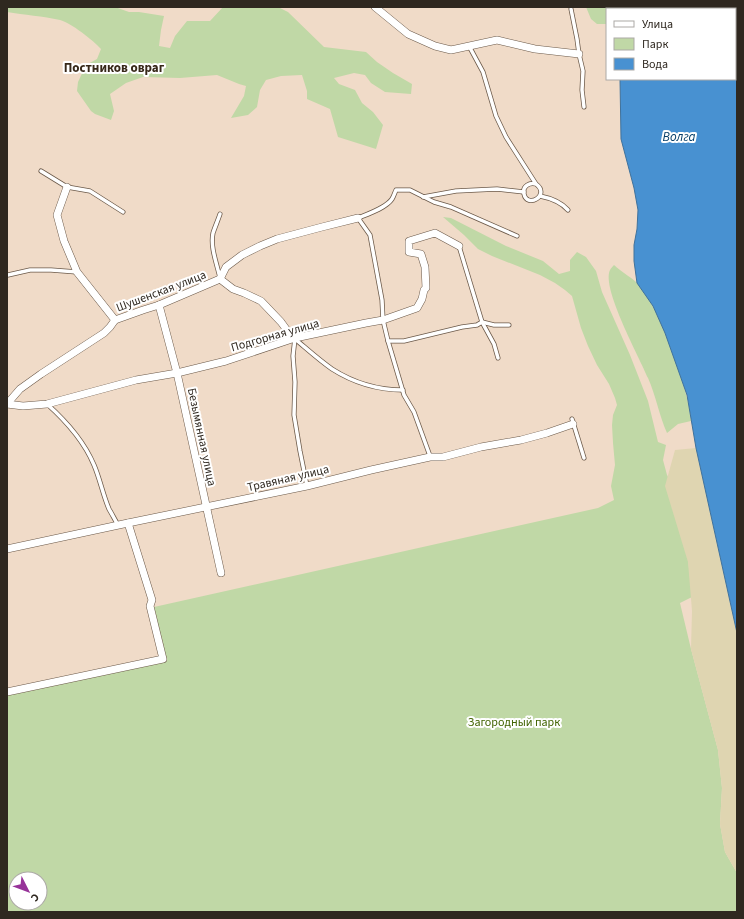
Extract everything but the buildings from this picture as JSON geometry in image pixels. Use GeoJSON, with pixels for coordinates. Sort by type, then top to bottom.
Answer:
{"type":"FeatureCollection","features":[{"type":"Feature","properties":{"kind":"street"},"geometry":{"type":"LineString","coordinates":[[375,7],[408,34],[434,46],[451,50],[497,40],[535,49],[579,54]]}},
{"type":"Feature","properties":{"kind":"street"},"geometry":{"type":"LineString","coordinates":[[67,187],[57,215],[64,241],[77,272],[115,320]]}},
{"type":"Feature","properties":{"kind":"street","name":"Шушенская улица"},"geometry":{"type":"LineString","coordinates":[[7,404],[20,389],[104,333],[115,320],[159,306],[220,279],[226,267],[242,255],[260,246],[277,239],[358,218]]}},
{"type":"Feature","properties":{"kind":"street","name":"Подгорная улица"},"geometry":{"type":"LineString","coordinates":[[7,404],[23,406],[47,404],[136,380],[177,373],[226,361],[295,338],[383,320],[417,308],[426,288],[421,254],[409,252],[409,241],[435,233],[459,246]]}},
{"type":"Feature","properties":{"kind":"street"},"geometry":{"type":"LineString","coordinates":[[220,279],[233,289],[262,301],[295,338]]}},
{"type":"Feature","properties":{"kind":"street","name":"Безымянная улица"},"geometry":{"type":"LineString","coordinates":[[159,306],[177,373],[221,573]]}},
{"type":"Feature","properties":{"kind":"street","name":"Травяная улица"},"geometry":{"type":"LineString","coordinates":[[7,549],[307,486],[371,470],[430,458],[444,457],[481,447],[521,440],[547,433],[572,422]]}},
{"type":"Feature","properties":{"kind":"street"},"geometry":{"type":"LineString","coordinates":[[7,692],[163,659],[150,606],[152,600],[128,523]]}},
{"type":"Feature","properties":{"kind":"lane"},"geometry":{"type":"LineString","coordinates":[[571,9],[583,71],[582,90],[584,107]]}},
{"type":"Feature","properties":{"kind":"lane"},"geometry":{"type":"LineString","coordinates":[[469,46],[483,72],[496,116],[506,137],[540,188],[541,194],[536,200],[526,198],[524,192],[525,187],[530,184],[536,184]]}},
{"type":"Feature","properties":{"kind":"lane"},"geometry":{"type":"LineString","coordinates":[[41,171],[67,187],[90,192],[123,212]]}},
{"type":"Feature","properties":{"kind":"lane"},"geometry":{"type":"LineString","coordinates":[[423,197],[456,191],[497,189],[524,192]]}},
{"type":"Feature","properties":{"kind":"lane"},"geometry":{"type":"LineString","coordinates":[[430,458],[414,412],[404,395],[388,342],[383,320],[382,300],[370,236],[358,218],[386,205],[392,199],[396,190],[410,190],[434,202],[451,207],[517,236]]}},
{"type":"Feature","properties":{"kind":"lane"},"geometry":{"type":"LineString","coordinates":[[540,196],[564,205],[568,210]]}},
{"type":"Feature","properties":{"kind":"lane"},"geometry":{"type":"LineString","coordinates":[[220,214],[213,233],[213,240],[214,256],[220,279]]}},
{"type":"Feature","properties":{"kind":"lane"},"geometry":{"type":"LineString","coordinates":[[459,246],[482,322],[494,344],[498,358]]}},
{"type":"Feature","properties":{"kind":"lane"},"geometry":{"type":"LineString","coordinates":[[8,275],[30,270],[77,272]]}},
{"type":"Feature","properties":{"kind":"lane"},"geometry":{"type":"LineString","coordinates":[[388,342],[404,341],[462,327],[477,325],[482,322],[494,325],[509,325]]}},
{"type":"Feature","properties":{"kind":"lane"},"geometry":{"type":"LineString","coordinates":[[295,338],[332,369],[344,375],[371,386],[389,390],[403,390]]}},
{"type":"Feature","properties":{"kind":"lane"},"geometry":{"type":"LineString","coordinates":[[295,338],[293,356],[295,382],[294,415],[307,486]]}},
{"type":"Feature","properties":{"kind":"lane"},"geometry":{"type":"LineString","coordinates":[[47,404],[67,424],[83,445],[94,465],[109,509],[118,525]]}},
{"type":"Feature","properties":{"kind":"lane"},"geometry":{"type":"LineString","coordinates":[[572,422],[584,458]]}},
{"type":"Feature","properties":{"kind":"green space"},"geometry":{"type":"Polygon","coordinates":[[[7,7],[115,7],[129,12],[164,16],[159,46],[170,48],[175,36],[187,21],[210,21],[223,7],[278,7],[288,12],[324,47],[366,52],[377,62],[412,84],[411,94],[385,92],[371,83],[365,75],[354,73],[334,78],[339,84],[355,90],[362,103],[373,112],[383,125],[376,149],[338,137],[330,109],[307,99],[307,91],[302,75],[281,76],[266,80],[260,90],[257,107],[248,115],[231,118],[244,96],[246,86],[217,75],[180,78],[143,77],[126,83],[110,94],[114,111],[111,120],[91,111],[77,91],[78,82],[86,65],[97,59],[101,49],[82,32],[65,22],[47,17],[7,12],[7,7]]]}},
{"type":"Feature","properties":{"kind":"green space"},"geometry":{"type":"Polygon","coordinates":[[[586,7],[613,7],[606,8],[606,24],[597,24],[591,19],[586,7]]]}},
{"type":"Feature","properties":{"kind":"green space","name":"Загородный парк"},"geometry":{"type":"Polygon","coordinates":[[[443,217],[451,218],[506,246],[543,261],[559,274],[570,271],[570,260],[577,252],[586,257],[596,271],[602,292],[630,355],[648,401],[658,442],[666,445],[663,460],[667,475],[673,486],[686,539],[692,597],[680,603],[718,750],[722,788],[720,824],[725,852],[737,873],[737,912],[7,912],[7,695],[167,661],[154,607],[598,508],[614,500],[611,486],[615,465],[612,425],[613,415],[617,405],[609,384],[597,365],[588,346],[572,296],[555,283],[540,275],[478,249],[443,217]]]}},
{"type":"Feature","properties":{"kind":"green space"},"geometry":{"type":"Polygon","coordinates":[[[614,265],[638,284],[651,302],[677,364],[687,399],[691,421],[678,424],[667,433],[651,385],[616,307],[611,292],[609,279],[610,270],[614,265]]]}},
{"type":"Feature","properties":{"kind":"sand"},"geometry":{"type":"Polygon","coordinates":[[[696,448],[737,633],[737,873],[725,852],[720,824],[722,788],[718,750],[691,649],[692,611],[688,562],[665,486],[675,450],[696,448]]]}},
{"type":"Feature","properties":{"kind":"water","name":"Волга"},"geometry":{"type":"Polygon","coordinates":[[[737,7],[737,633],[696,448],[687,395],[665,333],[653,306],[637,283],[634,261],[634,245],[638,210],[634,188],[621,139],[620,80],[736,80],[736,8],[613,8],[737,7]]]}},
{"type":"Feature","properties":{"kind":"district","name":"Постников овраг"},"geometry":{"type":"Point","coordinates":[114,67]}}]}
